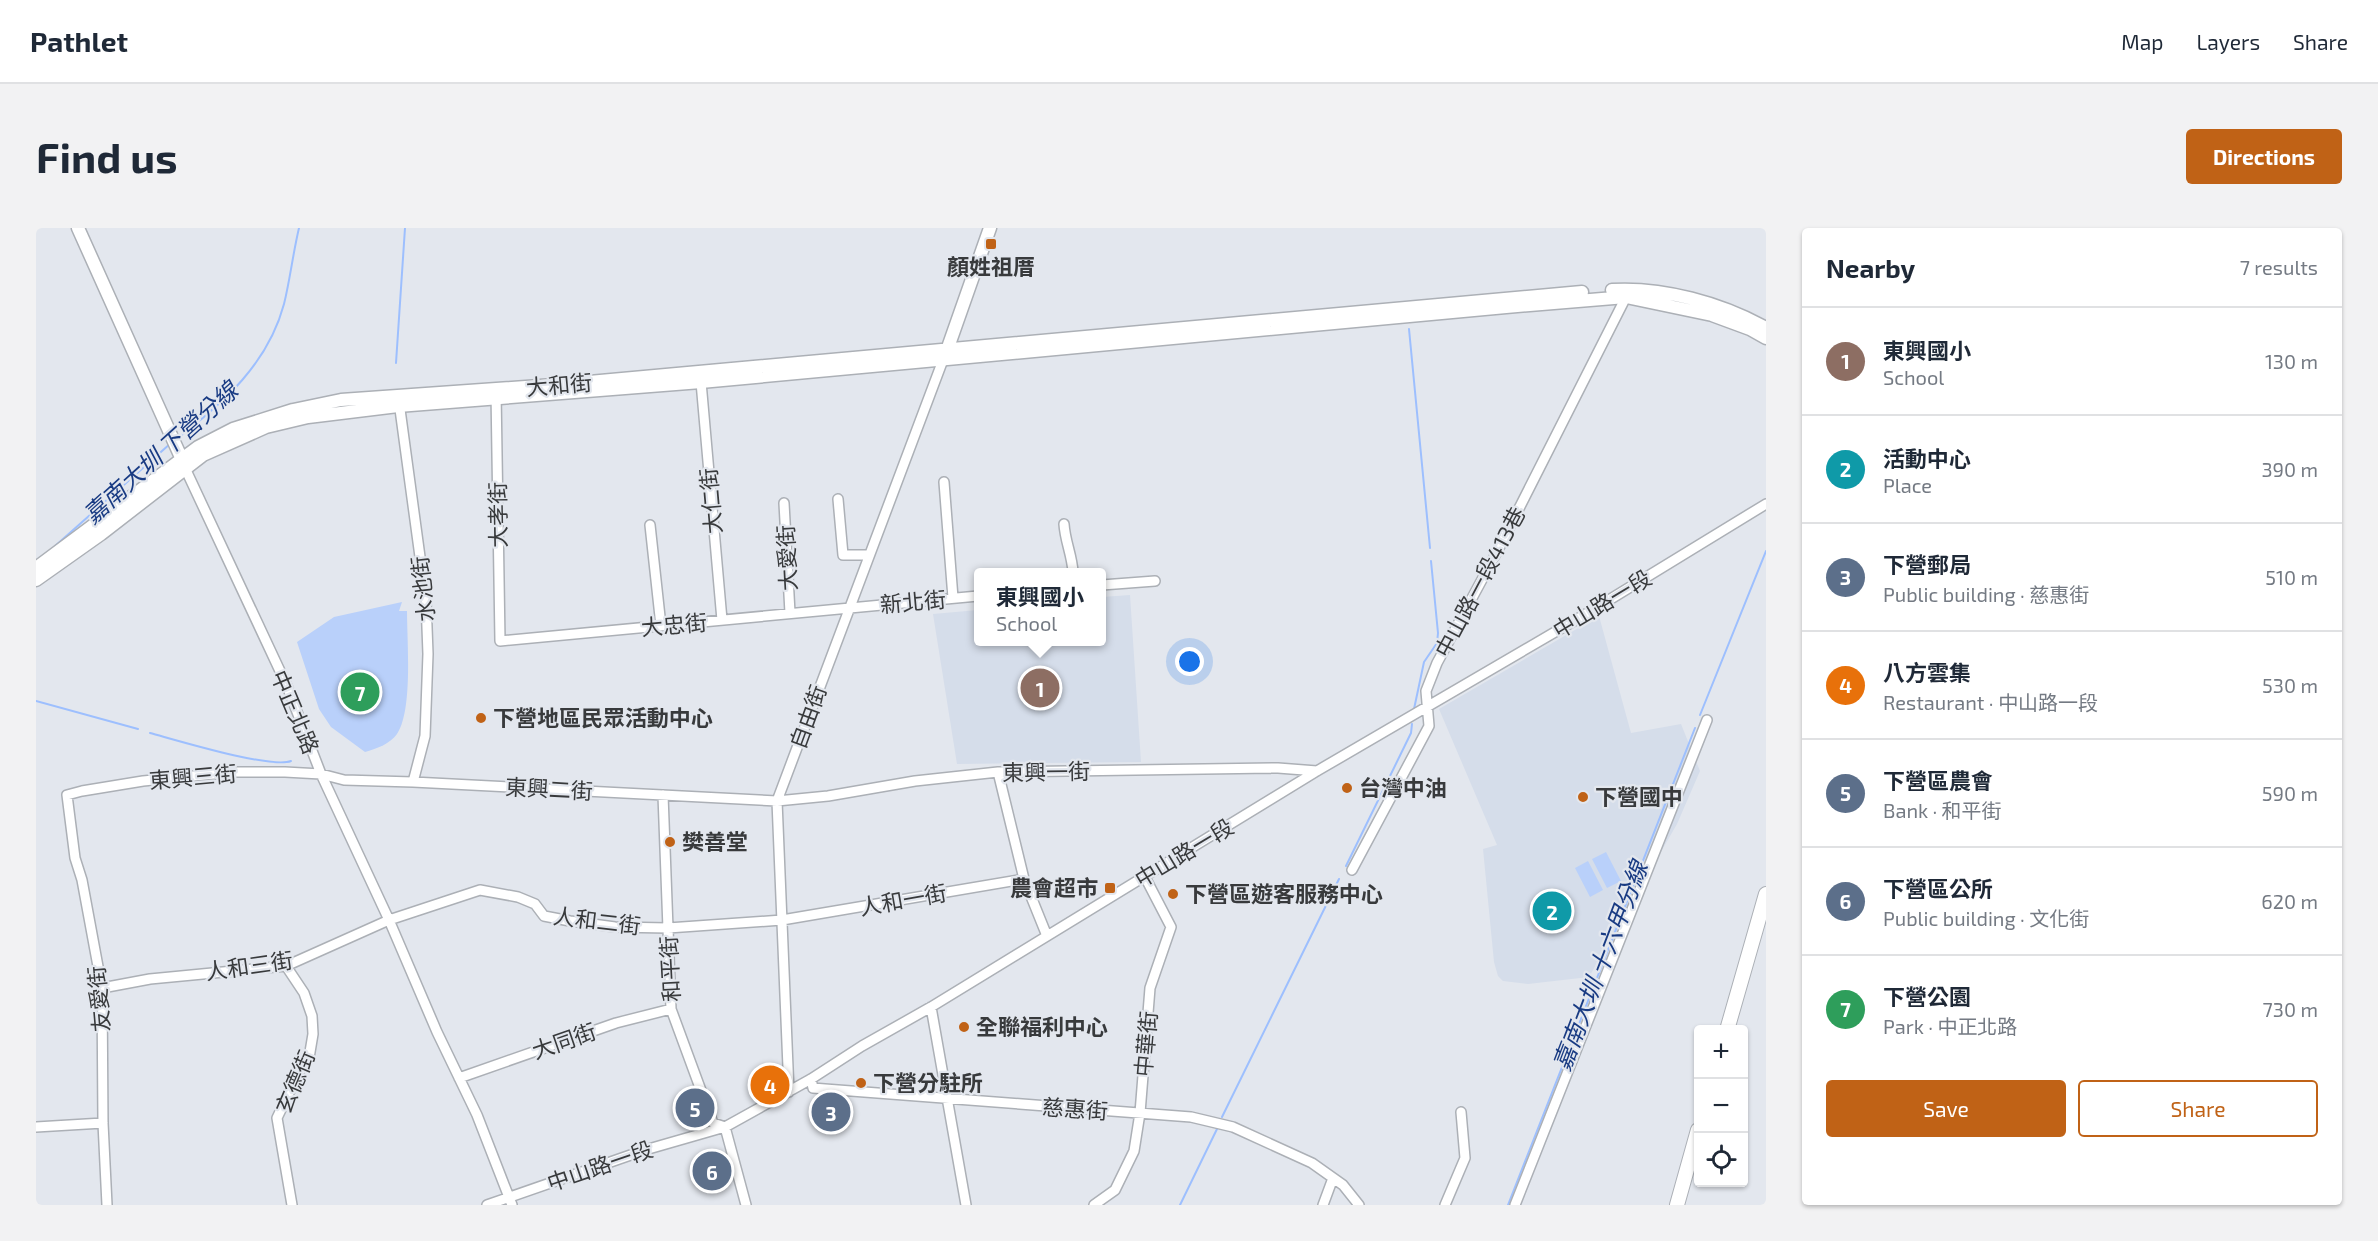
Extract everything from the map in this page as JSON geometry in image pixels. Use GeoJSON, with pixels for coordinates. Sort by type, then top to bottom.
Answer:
{"type":"FeatureCollection","features":[{"type":"Feature","properties":{"kind":"main road","name":"中正北路"},"geometry":{"type":"LineString","coordinates":[[78,228],[181,458]]}},
{"type":"Feature","properties":{"kind":"main road"},"geometry":{"type":"LineString","coordinates":[[945,355],[990,228]]}},
{"type":"Feature","properties":{"kind":"main road"},"geometry":{"type":"LineString","coordinates":[[945,355],[1506,298],[1632,289],[1669,294],[1713,305],[1766,328]]}},
{"type":"Feature","properties":{"kind":"main road"},"geometry":{"type":"LineString","coordinates":[[945,355],[1626,297],[1712,315],[1750,329],[1766,338]]}},
{"type":"Feature","properties":{"kind":"main road","name":"大和街"},"geometry":{"type":"LineString","coordinates":[[181,458],[233,429],[293,410],[341,400],[399,401],[701,382],[945,355]]}},
{"type":"Feature","properties":{"kind":"main road","name":"大和街"},"geometry":{"type":"LineString","coordinates":[[496,394],[945,355]]}},
{"type":"Feature","properties":{"kind":"main road"},"geometry":{"type":"LineString","coordinates":[[36,568],[96,525],[181,458]]}},
{"type":"Feature","properties":{"kind":"main road"},"geometry":{"type":"LineString","coordinates":[[36,580],[101,534],[181,458]]}},
{"type":"Feature","properties":{"kind":"main road"},"geometry":{"type":"LineString","coordinates":[[1728,1025],[1766,894]]}},
{"type":"Feature","properties":{"kind":"main road"},"geometry":{"type":"LineString","coordinates":[[1677,1205],[1697,1133]]}},
{"type":"Feature","properties":{"kind":"street","name":"中山路一段413巷"},"geometry":{"type":"LineString","coordinates":[[1352,870],[1430,726],[1426,691],[1437,663],[1499,548],[1626,297]]}},
{"type":"Feature","properties":{"kind":"street","name":"自由街"},"geometry":{"type":"LineString","coordinates":[[789,1092],[777,801],[945,355]]}},
{"type":"Feature","properties":{"kind":"street","name":"大仁街"},"geometry":{"type":"LineString","coordinates":[[701,382],[722,620]]}},
{"type":"Feature","properties":{"kind":"street","name":"大孝街"},"geometry":{"type":"LineString","coordinates":[[496,394],[501,641]]}},
{"type":"Feature","properties":{"kind":"street","name":"水池街"},"geometry":{"type":"LineString","coordinates":[[399,401],[426,601],[428,654],[424,736],[413,782]]}},
{"type":"Feature","properties":{"kind":"street","name":"中正北路"},"geometry":{"type":"LineString","coordinates":[[181,458],[287,686],[321,774],[477,1115],[510,1201]]}},
{"type":"Feature","properties":{"kind":"street"},"geometry":{"type":"LineString","coordinates":[[944,482],[953,598]]}},
{"type":"Feature","properties":{"kind":"street"},"geometry":{"type":"LineString","coordinates":[[838,499],[843,555],[868,555]]}},
{"type":"Feature","properties":{"kind":"street","name":"大愛街"},"geometry":{"type":"LineString","coordinates":[[783,503],[790,613]]}},
{"type":"Feature","properties":{"kind":"street","name":"中山路一段"},"geometry":{"type":"LineString","coordinates":[[487,1205],[510,1201],[645,1150],[725,1127],[789,1092],[1317,771],[1766,504]]}},
{"type":"Feature","properties":{"kind":"street"},"geometry":{"type":"LineString","coordinates":[[1064,524],[1066,544],[1071,553],[1072,568]]}},
{"type":"Feature","properties":{"kind":"street"},"geometry":{"type":"LineString","coordinates":[[650,525],[661,626]]}},
{"type":"Feature","properties":{"kind":"street"},"geometry":{"type":"LineString","coordinates":[[1106,585],[1155,581]]}},
{"type":"Feature","properties":{"kind":"street","name":"新北街"},"geometry":{"type":"LineString","coordinates":[[848,608],[974,596]]}},
{"type":"Feature","properties":{"kind":"street","name":"大忠街"},"geometry":{"type":"LineString","coordinates":[[501,641],[848,608]]}},
{"type":"Feature","properties":{"kind":"street"},"geometry":{"type":"LineString","coordinates":[[1515,1205],[1707,720]]}},
{"type":"Feature","properties":{"kind":"street","name":"東興一街"},"geometry":{"type":"LineString","coordinates":[[777,801],[828,796],[915,781],[998,772],[1278,768],[1317,771]]}},
{"type":"Feature","properties":{"kind":"street","name":"東興三街"},"geometry":{"type":"LineString","coordinates":[[67,795],[82,790],[143,781],[234,772],[321,774]]}},
{"type":"Feature","properties":{"kind":"street"},"geometry":{"type":"LineString","coordinates":[[998,772],[1024,879],[1047,936]]}},
{"type":"Feature","properties":{"kind":"street","name":"東興二街"},"geometry":{"type":"LineString","coordinates":[[321,774],[344,780],[777,801]]}},
{"type":"Feature","properties":{"kind":"street","name":"友愛街"},"geometry":{"type":"LineString","coordinates":[[67,795],[75,858],[82,880],[102,988],[106,1205]]}},
{"type":"Feature","properties":{"kind":"street","name":"和平街"},"geometry":{"type":"LineString","coordinates":[[663,795],[671,1009],[713,1123],[725,1127]]}},
{"type":"Feature","properties":{"kind":"street","name":"中華街"},"geometry":{"type":"LineString","coordinates":[[1094,1205],[1114,1190],[1134,1151],[1140,1113],[1151,984],[1170,927],[1145,877]]}},
{"type":"Feature","properties":{"kind":"street","name":"人和一街"},"geometry":{"type":"LineString","coordinates":[[782,920],[1024,879]]}},
{"type":"Feature","properties":{"kind":"street","name":"人和二街"},"geometry":{"type":"LineString","coordinates":[[389,920],[480,890],[518,897],[535,904],[544,916],[615,927],[668,928],[782,920]]}},
{"type":"Feature","properties":{"kind":"street","name":"人和三街"},"geometry":{"type":"LineString","coordinates":[[102,988],[161,978],[286,966],[389,920]]}},
{"type":"Feature","properties":{"kind":"street","name":"玄德街"},"geometry":{"type":"LineString","coordinates":[[286,966],[304,993],[312,1016],[313,1034],[309,1058],[298,1072],[277,1118],[292,1205]]}},
{"type":"Feature","properties":{"kind":"street"},"geometry":{"type":"LineString","coordinates":[[931,1007],[966,1205]]}},
{"type":"Feature","properties":{"kind":"street","name":"大同街"},"geometry":{"type":"LineString","coordinates":[[459,1078],[616,1023],[671,1009]]}},
{"type":"Feature","properties":{"kind":"street","name":"慈惠街"},"geometry":{"type":"LineString","coordinates":[[811,1079],[813,1088],[1140,1113],[1224,1124],[1312,1163],[1343,1185],[1359,1205]]}},
{"type":"Feature","properties":{"kind":"street"},"geometry":{"type":"LineString","coordinates":[[1444,1205],[1465,1158],[1461,1112]]}},
{"type":"Feature","properties":{"kind":"street"},"geometry":{"type":"LineString","coordinates":[[36,1127],[103,1124]]}},
{"type":"Feature","properties":{"kind":"street"},"geometry":{"type":"LineString","coordinates":[[725,1127],[746,1205]]}},
{"type":"Feature","properties":{"kind":"street"},"geometry":{"type":"LineString","coordinates":[[1323,1205],[1333,1178]]}},
{"type":"Feature","properties":{"kind":"street"},"geometry":{"type":"LineString","coordinates":[[1105,1197],[1112,1205]]}},
{"type":"Feature","properties":{"kind":"shaded area"},"geometry":{"type":"Polygon","coordinates":[[[1130,595],[1141,762],[957,764],[933,614],[974,610],[974,646],[1106,646],[1106,597],[1130,595]]]}},
{"type":"Feature","properties":{"kind":"shaded area"},"geometry":{"type":"Polygon","coordinates":[[[402,602],[399,611],[407,611],[408,657],[407,692],[402,723],[391,741],[365,752],[331,727],[319,709],[297,642],[334,617],[402,602]]]}},
{"type":"Feature","properties":{"kind":"shaded area","name":"下營國中"},"geometry":{"type":"Polygon","coordinates":[[[1599,616],[1631,733],[1681,724],[1700,771],[1677,824],[1589,977],[1528,984],[1503,981],[1498,976],[1494,962],[1483,849],[1497,845],[1439,709],[1599,616]]]}},
{"type":"Feature","properties":{"kind":"shaded area"},"geometry":{"type":"Polygon","coordinates":[[[1606,852],[1621,881],[1607,888],[1592,859],[1606,852]]]}},
{"type":"Feature","properties":{"kind":"shaded area"},"geometry":{"type":"Polygon","coordinates":[[[1588,861],[1603,890],[1590,897],[1575,868],[1588,861]]]}},
{"type":"Feature","properties":{"kind":"waterway","name":"嘉南大圳 下營分線"},"geometry":{"type":"LineString","coordinates":[[178,438],[228,396],[256,363],[267,345],[277,326],[284,304],[299,228]]}},
{"type":"Feature","properties":{"kind":"waterway"},"geometry":{"type":"LineString","coordinates":[[396,363],[405,228]]}},
{"type":"Feature","properties":{"kind":"waterway"},"geometry":{"type":"LineString","coordinates":[[1409,329],[1430,548]]}},
{"type":"Feature","properties":{"kind":"waterway","name":"嘉南大圳 下營分線"},"geometry":{"type":"LineString","coordinates":[[54,547],[171,443]]}},
{"type":"Feature","properties":{"kind":"waterway","name":"嘉南大圳 十六甲分線"},"geometry":{"type":"LineString","coordinates":[[1700,715],[1766,551]]}},
{"type":"Feature","properties":{"kind":"waterway"},"geometry":{"type":"LineString","coordinates":[[1414,709],[1424,662],[1437,643],[1431,561]]}},
{"type":"Feature","properties":{"kind":"waterway"},"geometry":{"type":"LineString","coordinates":[[36,701],[138,729]]}},
{"type":"Feature","properties":{"kind":"waterway"},"geometry":{"type":"LineString","coordinates":[[1346,866],[1411,733],[1412,724]]}},
{"type":"Feature","properties":{"kind":"waterway","name":"嘉南大圳 十六甲分線"},"geometry":{"type":"LineString","coordinates":[[1508,1205],[1695,728]]}},
{"type":"Feature","properties":{"kind":"waterway"},"geometry":{"type":"LineString","coordinates":[[150,733],[244,758],[291,761]]}},
{"type":"Feature","properties":{"kind":"waterway"},"geometry":{"type":"LineString","coordinates":[[1222,1117],[1339,879]]}},
{"type":"Feature","properties":{"kind":"waterway"},"geometry":{"type":"LineString","coordinates":[[1180,1205],[1217,1129]]}},
{"type":"Feature","properties":{"kind":"place","name":"顏姓祖厝"},"geometry":{"type":"Point","coordinates":[991,244]}},
{"type":"Feature","properties":{"kind":"place","name":"東興國小"},"geometry":{"type":"Point","coordinates":[1040,688]}},
{"type":"Feature","properties":{"kind":"place","name":"下營公園"},"geometry":{"type":"Point","coordinates":[360,692]}},
{"type":"Feature","properties":{"kind":"place","name":"下營地區民眾活動中心"},"geometry":{"type":"Point","coordinates":[481,718]}},
{"type":"Feature","properties":{"kind":"place","name":"台灣中油"},"geometry":{"type":"Point","coordinates":[1347,788]}},
{"type":"Feature","properties":{"kind":"place","name":"下營國中"},"geometry":{"type":"Point","coordinates":[1583,797]}},
{"type":"Feature","properties":{"kind":"place","name":"樊善堂"},"geometry":{"type":"Point","coordinates":[670,842]}},
{"type":"Feature","properties":{"kind":"place","name":"農會超市"},"geometry":{"type":"Point","coordinates":[1110,888]}},
{"type":"Feature","properties":{"kind":"place","name":"下營區遊客服務中心"},"geometry":{"type":"Point","coordinates":[1173,894]}},
{"type":"Feature","properties":{"kind":"place","name":"活動中心"},"geometry":{"type":"Point","coordinates":[1552,911]}},
{"type":"Feature","properties":{"kind":"place","name":"全聯福利中心"},"geometry":{"type":"Point","coordinates":[964,1027]}},
{"type":"Feature","properties":{"kind":"place","name":"下營分駐所"},"geometry":{"type":"Point","coordinates":[861,1083]}},
{"type":"Feature","properties":{"kind":"place","name":"八方雲集"},"geometry":{"type":"Point","coordinates":[770,1085]}},
{"type":"Feature","properties":{"kind":"place","name":"下營區農會"},"geometry":{"type":"Point","coordinates":[695,1108]}},
{"type":"Feature","properties":{"kind":"place","name":"下營郵局"},"geometry":{"type":"Point","coordinates":[831,1112]}},
{"type":"Feature","properties":{"kind":"place","name":"下營區公所"},"geometry":{"type":"Point","coordinates":[712,1171]}}]}
